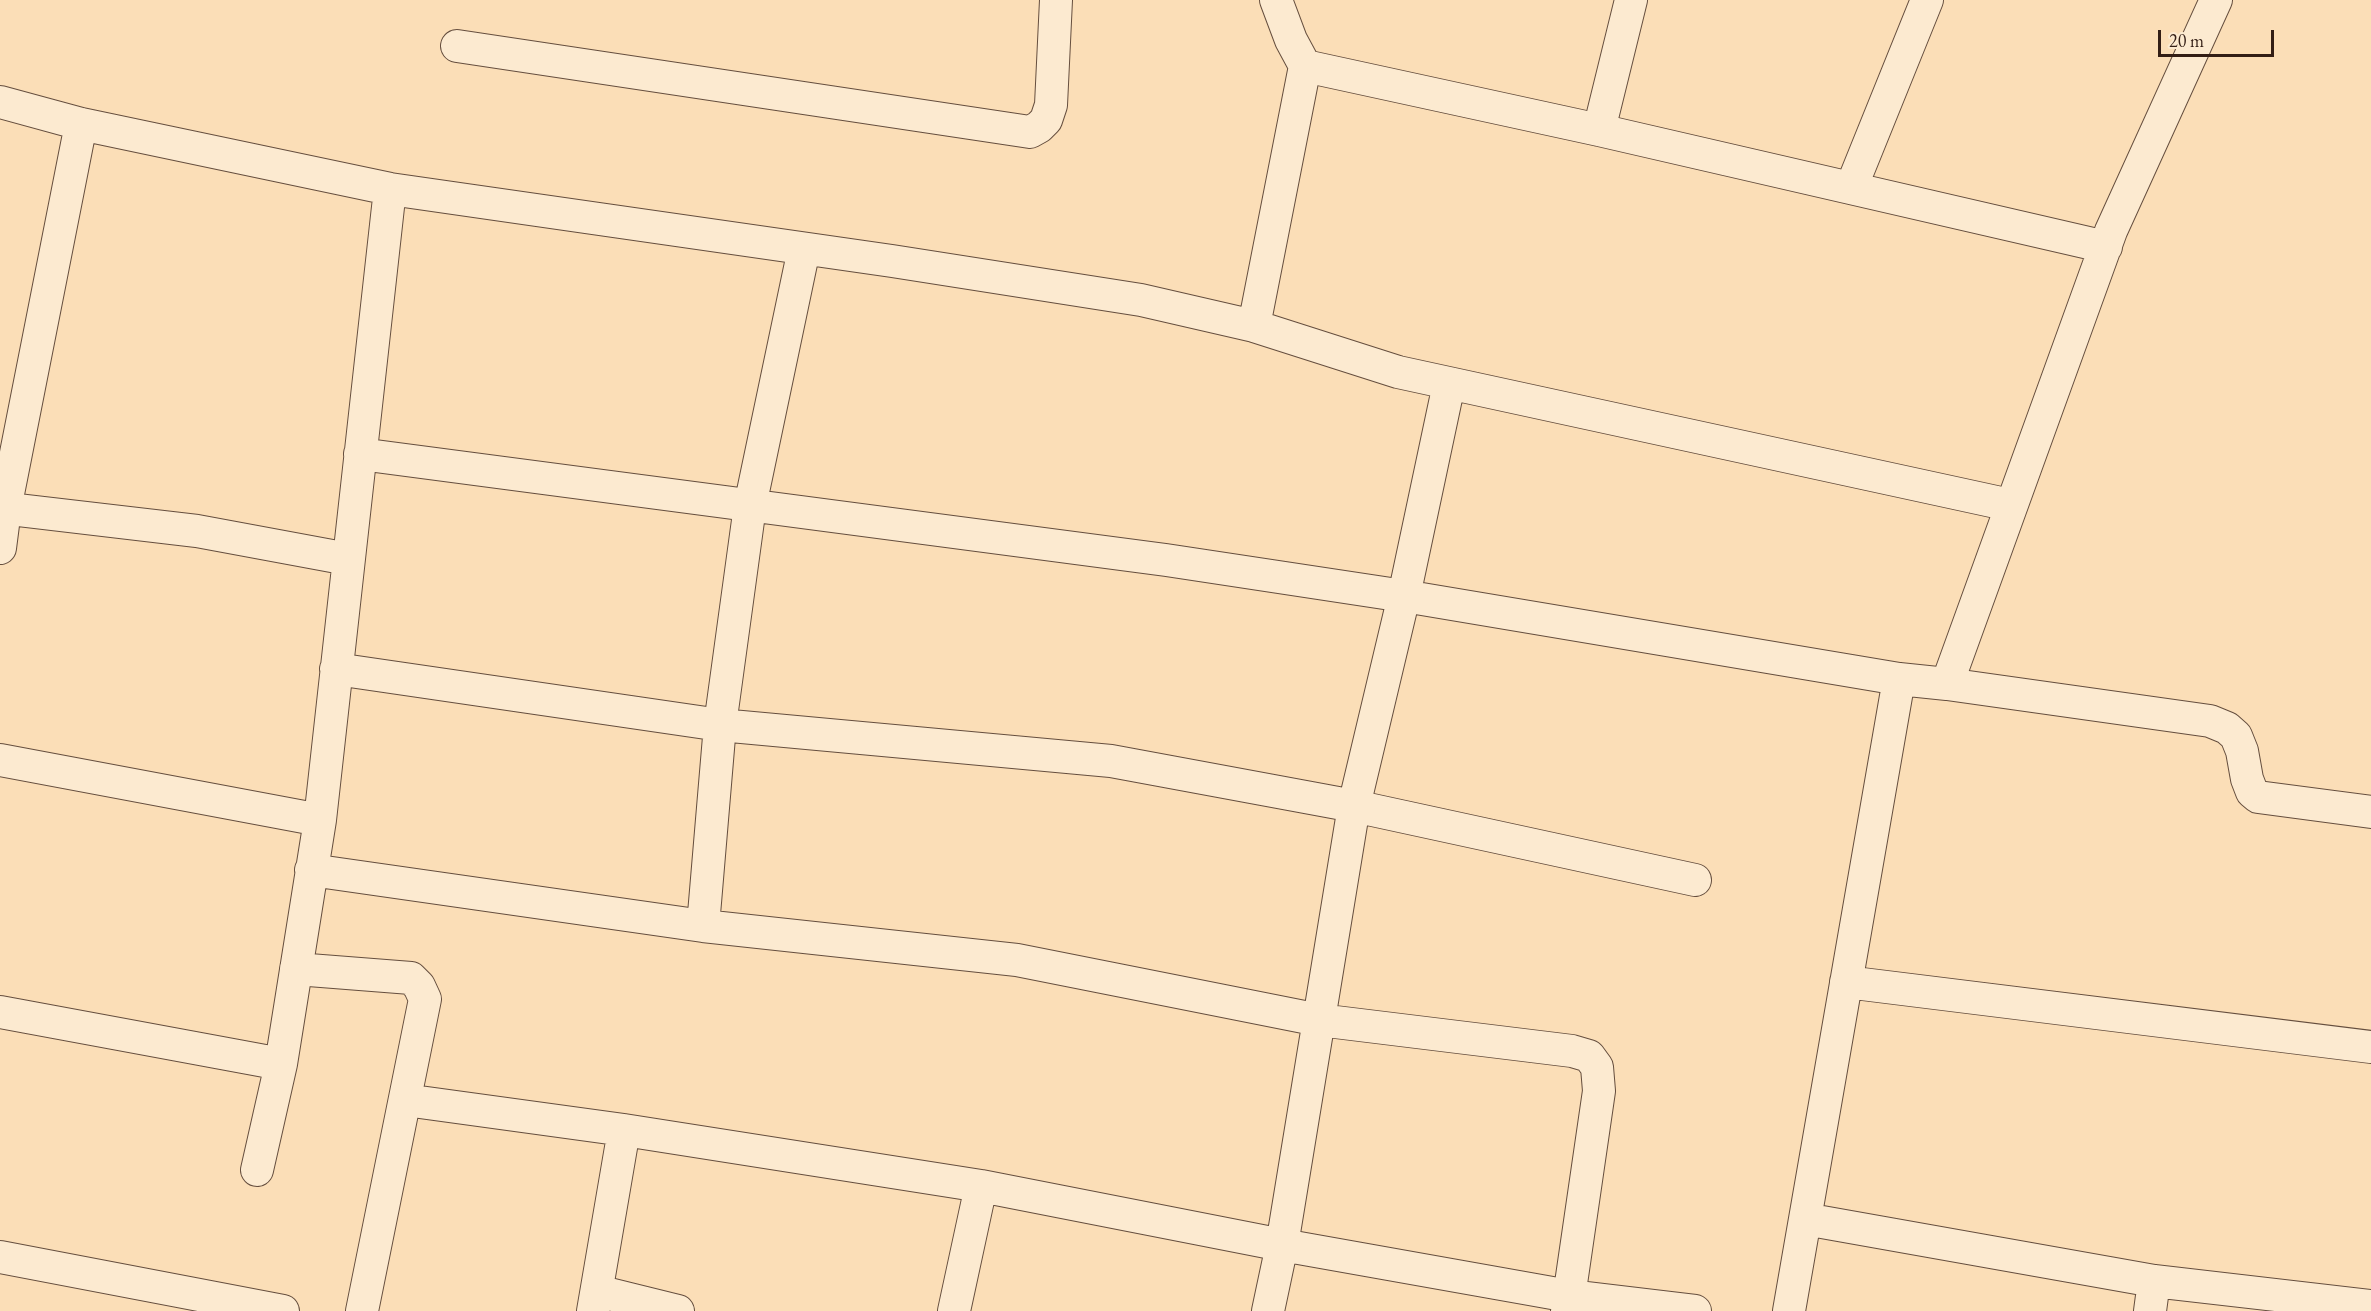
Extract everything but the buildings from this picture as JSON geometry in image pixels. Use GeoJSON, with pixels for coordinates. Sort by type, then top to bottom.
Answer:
{"type":"FeatureCollection","features":[{"type":"Feature","properties":{"kind":"street"},"geometry":{"type":"LineString","coordinates":[[458,46],[1030,132],[1046,120],[1051,105],[1056,0]]}},
{"type":"Feature","properties":{"kind":"street"},"geometry":{"type":"LineString","coordinates":[[1254,326],[1305,66],[1291,40],[1276,0]]}},
{"type":"Feature","properties":{"kind":"street"},"geometry":{"type":"LineString","coordinates":[[1599,130],[1631,0]]}},
{"type":"Feature","properties":{"kind":"street"},"geometry":{"type":"LineString","coordinates":[[1851,188],[1927,0]]}},
{"type":"Feature","properties":{"kind":"street"},"geometry":{"type":"LineString","coordinates":[[1947,684],[2010,505],[2106,247],[2216,0]]}},
{"type":"Feature","properties":{"kind":"street"},"geometry":{"type":"LineString","coordinates":[[1305,66],[1599,130],[2106,247]]}},
{"type":"Feature","properties":{"kind":"street"},"geometry":{"type":"LineString","coordinates":[[0,102],[81,124],[390,189],[1141,300],[1254,326],[1398,372],[2010,505]]}},
{"type":"Feature","properties":{"kind":"street"},"geometry":{"type":"LineString","coordinates":[[0,549],[3,509],[81,124]]}},
{"type":"Feature","properties":{"kind":"street"},"geometry":{"type":"LineString","coordinates":[[257,1170],[281,1064],[320,820],[390,189]]}},
{"type":"Feature","properties":{"kind":"street"},"geometry":{"type":"LineString","coordinates":[[703,926],[720,725],[750,506],[804,249]]}},
{"type":"Feature","properties":{"kind":"street"},"geometry":{"type":"LineString","coordinates":[[1268,1311],[1282,1245],[1354,806],[1404,596],[1449,384]]}},
{"type":"Feature","properties":{"kind":"street"},"geometry":{"type":"LineString","coordinates":[[360,454],[1155,558],[1404,596],[1899,679],[2210,721],[2228,728],[2236,736],[2242,751],[2247,779],[2252,792],[2258,797],[2371,812]]}},
{"type":"Feature","properties":{"kind":"street"},"geometry":{"type":"LineString","coordinates":[[3,509],[197,531],[348,559]]}},
{"type":"Feature","properties":{"kind":"street"},"geometry":{"type":"LineString","coordinates":[[336,669],[720,725],[1111,760],[1354,806],[1695,879]]}},
{"type":"Feature","properties":{"kind":"street"},"geometry":{"type":"LineString","coordinates":[[1789,1311],[1899,679]]}},
{"type":"Feature","properties":{"kind":"street"},"geometry":{"type":"LineString","coordinates":[[0,760],[320,820]]}},
{"type":"Feature","properties":{"kind":"street"},"geometry":{"type":"LineString","coordinates":[[311,870],[703,926],[1017,960],[1319,1020],[1572,1051],[1589,1056],[1597,1067],[1600,1080],[1568,1303]]}},
{"type":"Feature","properties":{"kind":"street"},"geometry":{"type":"LineString","coordinates":[[296,969],[411,978],[419,986],[425,999],[362,1311]]}},
{"type":"Feature","properties":{"kind":"street"},"geometry":{"type":"LineString","coordinates":[[1846,982],[2371,1047]]}},
{"type":"Feature","properties":{"kind":"street"},"geometry":{"type":"LineString","coordinates":[[0,1012],[281,1064]]}},
{"type":"Feature","properties":{"kind":"street"},"geometry":{"type":"LineString","coordinates":[[405,1100],[624,1130],[981,1186],[1568,1303],[1695,1311]]}},
{"type":"Feature","properties":{"kind":"street"},"geometry":{"type":"LineString","coordinates":[[624,1130],[595,1301],[678,1311]]}},
{"type":"Feature","properties":{"kind":"street"},"geometry":{"type":"LineString","coordinates":[[954,1311],[981,1186]]}},
{"type":"Feature","properties":{"kind":"street"},"geometry":{"type":"LineString","coordinates":[[1805,1219],[2152,1296],[2371,1306]]}},
{"type":"Feature","properties":{"kind":"street"},"geometry":{"type":"LineString","coordinates":[[0,1257],[166,1300],[283,1311]]}}]}
